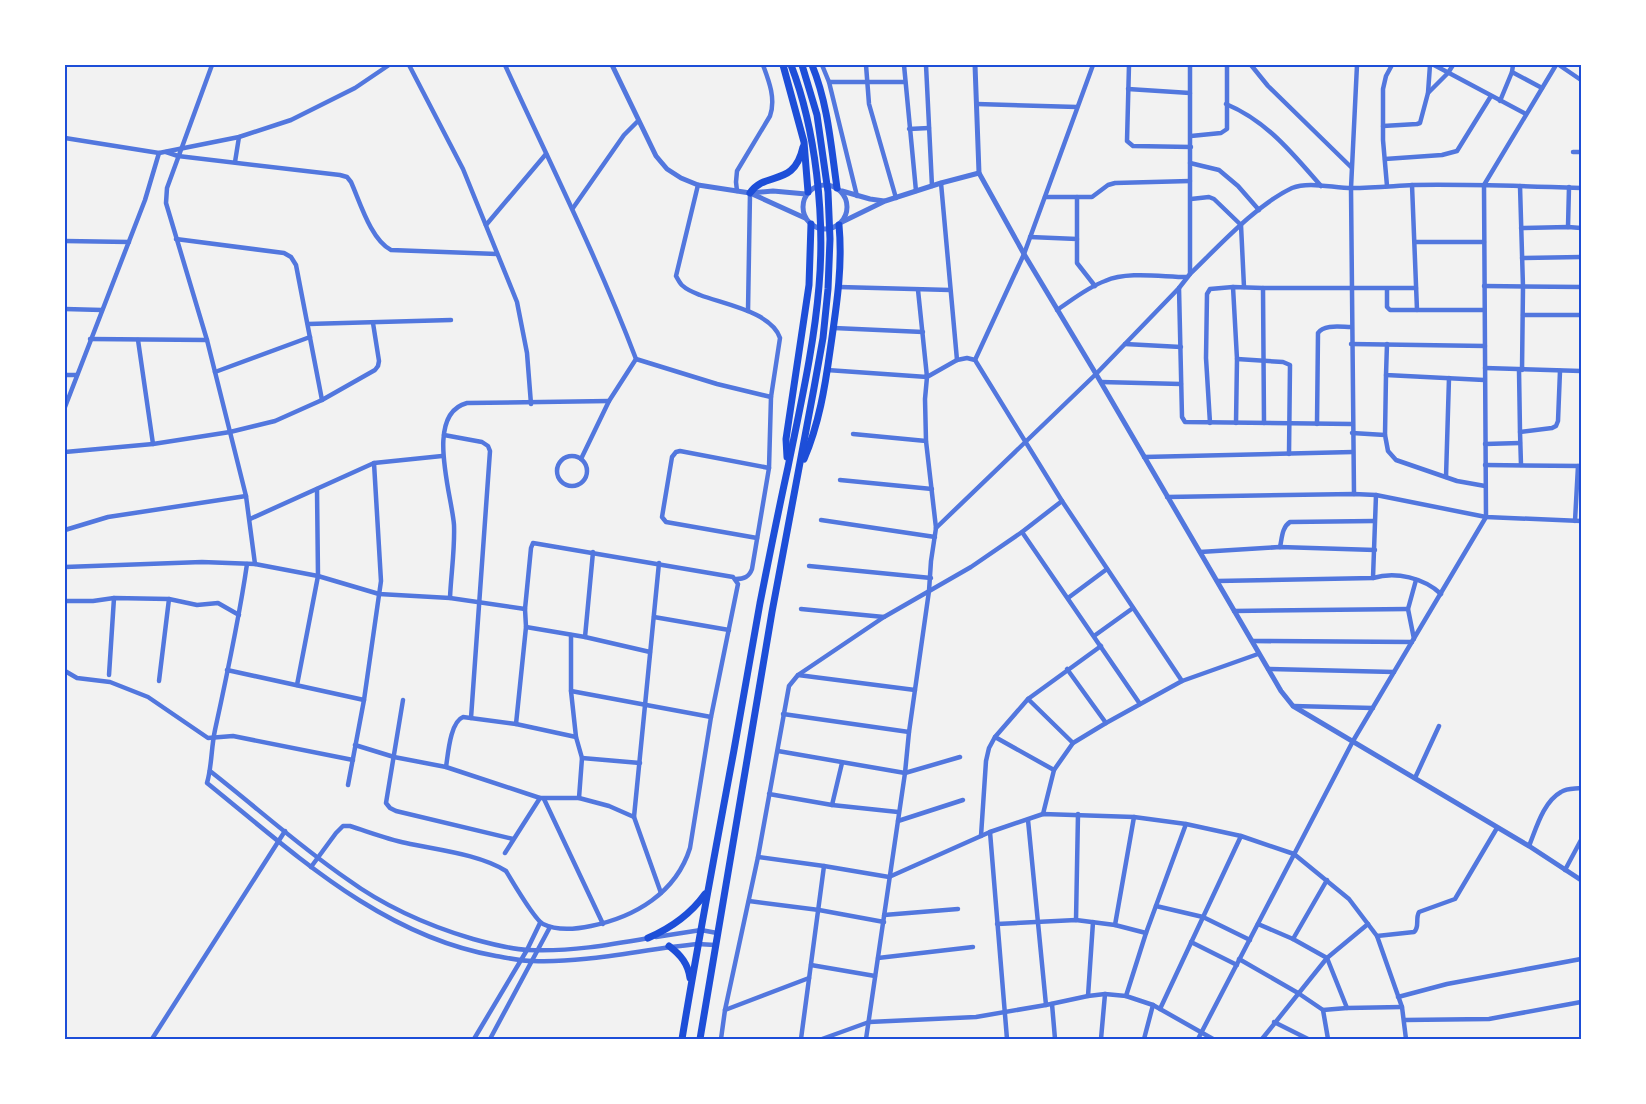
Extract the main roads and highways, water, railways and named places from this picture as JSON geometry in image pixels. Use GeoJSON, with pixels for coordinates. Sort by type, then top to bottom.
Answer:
{"type":"FeatureCollection","features":[{"type":"Feature","properties":{"kind":"highway"},"geometry":{"type":"LineString","coordinates":[[783,65],[804,142],[807,193]]}},
{"type":"Feature","properties":{"kind":"highway"},"geometry":{"type":"LineString","coordinates":[[682,1039],[707,892],[813,334],[820,264],[818,198],[813,147],[791,65]]}},
{"type":"Feature","properties":{"kind":"highway"},"geometry":{"type":"LineString","coordinates":[[700,1039],[772,612],[823,338],[830,264],[830,211],[817,115],[802,65]]}},
{"type":"Feature","properties":{"kind":"highway"},"geometry":{"type":"LineString","coordinates":[[812,65],[828,122],[839,189]]}},
{"type":"Feature","properties":{"kind":"highway"},"geometry":{"type":"LineString","coordinates":[[750,194],[757,185],[790,172],[800,158],[804,142]]}},
{"type":"Feature","properties":{"kind":"highway"},"geometry":{"type":"LineString","coordinates":[[800,468],[809,448],[817,420],[834,328],[839,287],[840,223]]}},
{"type":"Feature","properties":{"kind":"highway"},"geometry":{"type":"LineString","coordinates":[[788,466],[786,439],[809,285],[810,224]]}},
{"type":"Feature","properties":{"kind":"highway"},"geometry":{"type":"LineString","coordinates":[[648,938],[681,920],[707,892]]}},
{"type":"Feature","properties":{"kind":"highway"},"geometry":{"type":"LineString","coordinates":[[669,946],[682,957],[686,964],[690,988]]}}]}
